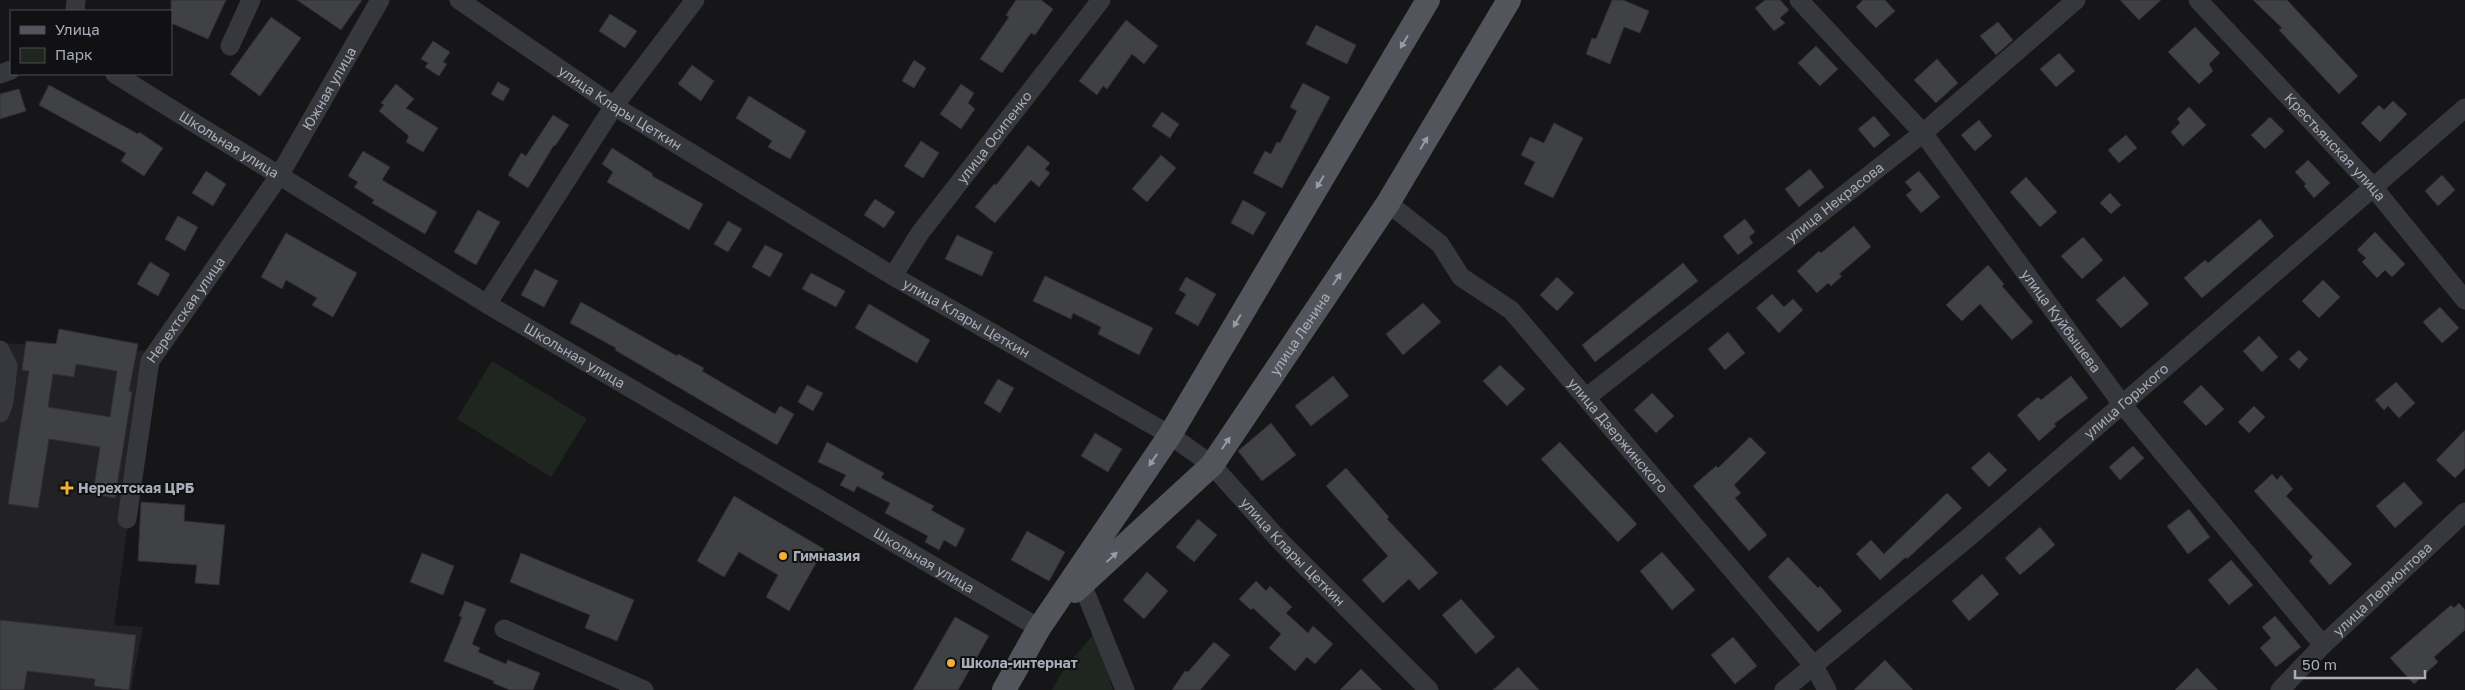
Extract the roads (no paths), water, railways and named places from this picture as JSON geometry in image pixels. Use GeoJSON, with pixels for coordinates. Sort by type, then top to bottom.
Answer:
{"type":"FeatureCollection","features":[{"type":"Feature","properties":{"kind":"main road","name":"улица Ленина"},"geometry":{"type":"LineString","coordinates":[[1004,690],[1039,628],[1170,435],[1428,0]]}},
{"type":"Feature","properties":{"kind":"main road","name":"улица Ленина"},"geometry":{"type":"LineString","coordinates":[[1039,628],[1082,584],[1212,465],[1388,203],[1509,0]]}},
{"type":"Feature","properties":{"kind":"street"},"geometry":{"type":"LineString","coordinates":[[230,46],[251,0]]}},
{"type":"Feature","properties":{"kind":"street","name":"Южная улица"},"geometry":{"type":"LineString","coordinates":[[279,176],[380,0]]}},
{"type":"Feature","properties":{"kind":"street","name":"улица Клары Цеткин"},"geometry":{"type":"LineString","coordinates":[[459,0],[614,106],[893,276],[1170,435],[1212,465],[1281,542],[1429,690]]}},
{"type":"Feature","properties":{"kind":"street"},"geometry":{"type":"LineString","coordinates":[[488,304],[614,106],[695,0]]}},
{"type":"Feature","properties":{"kind":"street","name":"улица Осипенко"},"geometry":{"type":"LineString","coordinates":[[893,276],[920,233],[1101,0]]}},
{"type":"Feature","properties":{"kind":"street","name":"улица Куйбышева"},"geometry":{"type":"LineString","coordinates":[[1799,0],[1923,133],[2122,404],[2323,645]]}},
{"type":"Feature","properties":{"kind":"street","name":"улица Некрасова"},"geometry":{"type":"LineString","coordinates":[[1587,398],[1923,133],[2076,0]]}},
{"type":"Feature","properties":{"kind":"street","name":"Крестьянская улица"},"geometry":{"type":"LineString","coordinates":[[2198,0],[2373,186],[2465,300]]}},
{"type":"Feature","properties":{"kind":"street","name":"Школьная улица"},"geometry":{"type":"LineString","coordinates":[[117,75],[165,103],[279,176],[488,304],[1039,628]]}},
{"type":"Feature","properties":{"kind":"street","name":"улица Горького"},"geometry":{"type":"LineString","coordinates":[[1784,690],[1970,537],[2465,108]]}},
{"type":"Feature","properties":{"kind":"street","name":"Нерехтская улица"},"geometry":{"type":"LineString","coordinates":[[127,519],[150,361],[279,176]]}},
{"type":"Feature","properties":{"kind":"street","name":"улица Дзержинского"},"geometry":{"type":"LineString","coordinates":[[1388,203],[1440,244],[1461,277],[1511,310],[1814,666],[1827,690]]}},
{"type":"Feature","properties":{"kind":"street"},"geometry":{"type":"LineString","coordinates":[[0,350],[8,366],[4,402],[0,413]]}},
{"type":"Feature","properties":{"kind":"street","name":"улица Лермонтова"},"geometry":{"type":"LineString","coordinates":[[2280,690],[2323,645],[2465,512]]}},
{"type":"Feature","properties":{"kind":"street"},"geometry":{"type":"LineString","coordinates":[[1082,584],[1125,690]]}},
{"type":"Feature","properties":{"kind":"street"},"geometry":{"type":"LineString","coordinates":[[504,629],[644,690]]}},
{"type":"Feature","properties":{"kind":"place","name":"Нерехтская ЦРБ"},"geometry":{"type":"Point","coordinates":[67,488]}},
{"type":"Feature","properties":{"kind":"place","name":"Гимназия"},"geometry":{"type":"Point","coordinates":[783,556]}},
{"type":"Feature","properties":{"kind":"place","name":"Школа-интернат"},"geometry":{"type":"Point","coordinates":[951,663]}}]}
